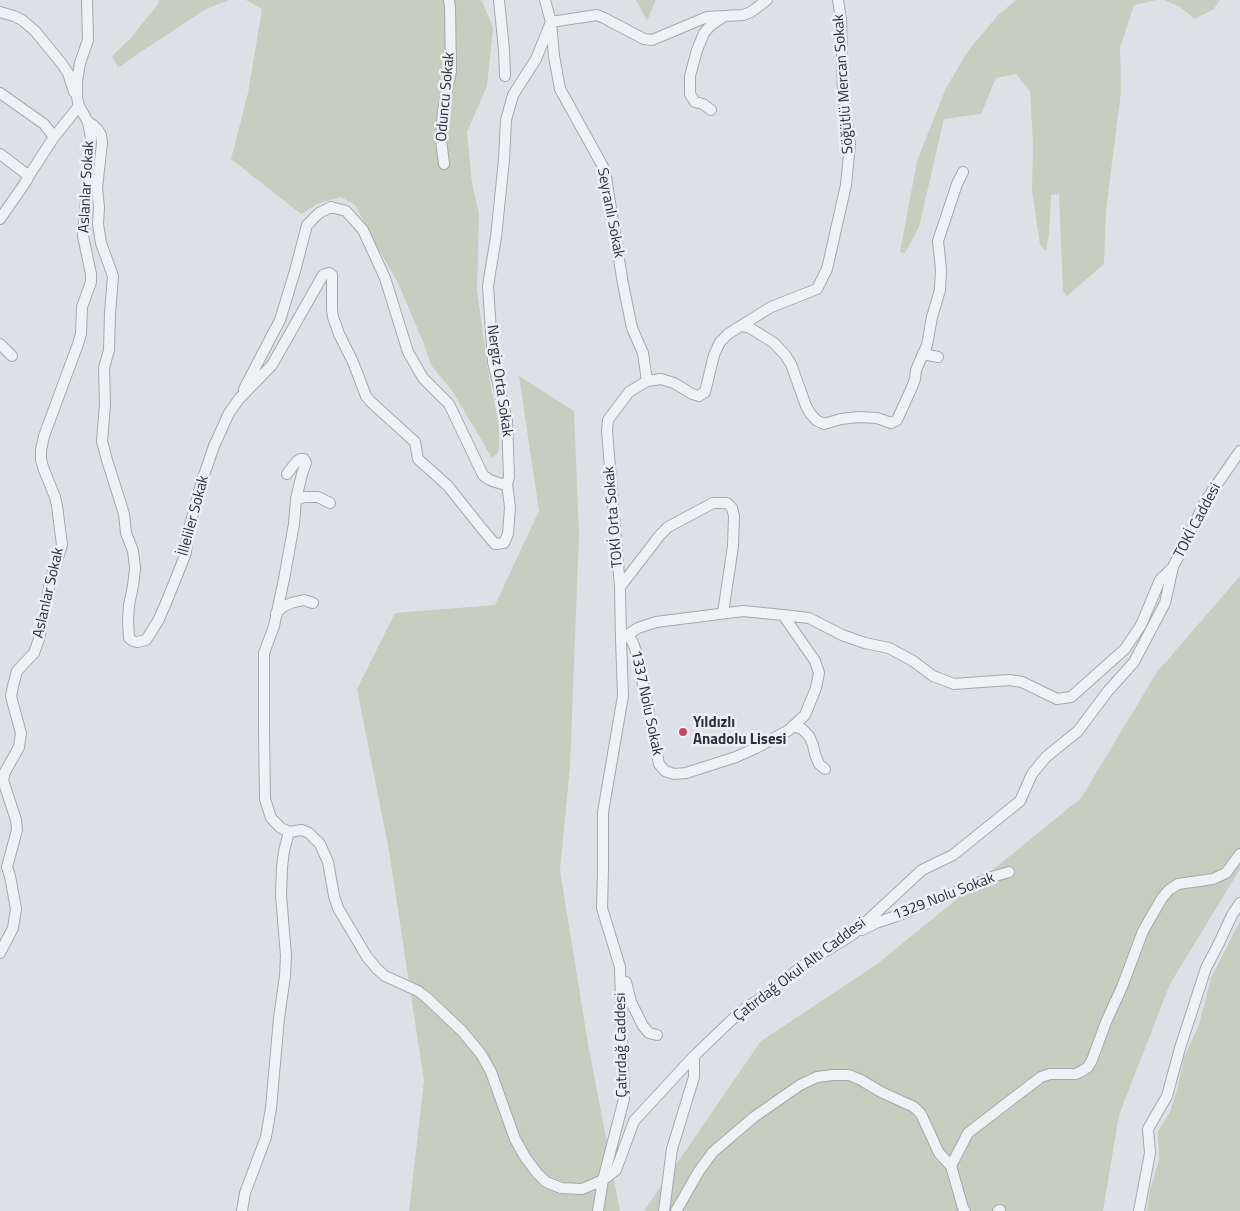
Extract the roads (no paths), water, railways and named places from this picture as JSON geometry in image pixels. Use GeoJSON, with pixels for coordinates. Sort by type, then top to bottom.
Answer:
{"type":"FeatureCollection","features":[{"type":"Feature","properties":{"kind":"street"},"geometry":{"type":"LineString","coordinates":[[0,219],[78,102],[77,81],[80,63],[88,40],[87,0]]}},
{"type":"Feature","properties":{"kind":"street","name":"Oduncu Sokak"},"geometry":{"type":"LineString","coordinates":[[444,164],[441,140],[443,110],[451,71],[449,0]]}},
{"type":"Feature","properties":{"kind":"street"},"geometry":{"type":"LineString","coordinates":[[499,0],[505,76]]}},
{"type":"Feature","properties":{"kind":"street"},"geometry":{"type":"LineString","coordinates":[[545,0],[551,22],[597,15],[644,39],[652,40],[708,17],[751,12],[766,0]]}},
{"type":"Feature","properties":{"kind":"street","name":"Söğütlü Mercan Sokak"},"geometry":{"type":"LineString","coordinates":[[742,326],[771,307],[817,289],[827,269],[846,185],[850,144],[843,94],[841,19],[838,0]]}},
{"type":"Feature","properties":{"kind":"street"},"geometry":{"type":"LineString","coordinates":[[734,8],[751,12]]}},
{"type":"Feature","properties":{"kind":"street","name":"Aslanlar Sokak"},"geometry":{"type":"LineString","coordinates":[[0,12],[22,20],[35,31],[62,64],[68,73],[74,93],[88,122],[91,138],[83,236],[91,282],[82,307],[81,334],[44,436],[41,450],[41,460],[57,506],[62,545],[51,578],[39,639],[34,653],[17,671],[12,686],[11,696],[21,733],[19,747],[5,772],[3,780],[16,820],[17,830],[7,867],[16,909],[13,928],[0,953]]}},
{"type":"Feature","properties":{"kind":"street"},"geometry":{"type":"LineString","coordinates":[[710,110],[703,104],[695,102],[690,94],[690,76],[704,33],[724,16]]}},
{"type":"Feature","properties":{"kind":"street","name":"Seyranlı Sokak"},"geometry":{"type":"LineString","coordinates":[[551,22],[554,56],[560,89],[605,171],[623,284],[632,328],[643,353],[647,381]]}},
{"type":"Feature","properties":{"kind":"street","name":"Nergiz Orta Sokak"},"geometry":{"type":"LineString","coordinates":[[507,484],[509,477],[507,421],[493,362],[488,286],[497,227],[506,120],[513,95],[536,59],[551,22]]}},
{"type":"Feature","properties":{"kind":"street"},"geometry":{"type":"LineString","coordinates":[[0,93],[44,124],[54,137]]}},
{"type":"Feature","properties":{"kind":"street","name":"İlleliler Sokak"},"geometry":{"type":"LineString","coordinates":[[88,122],[101,135],[102,144],[97,188],[98,224],[101,243],[113,276],[109,350],[104,368],[105,404],[102,441],[124,514],[126,533],[133,551],[134,568],[129,605],[129,638],[137,642],[146,640],[166,603],[186,553],[187,536],[202,481],[228,413],[272,365],[323,275],[329,273],[332,276],[333,316],[339,334],[354,362],[366,396],[414,442],[418,459],[448,486],[495,544],[504,543],[508,534],[510,507],[507,484]]}},
{"type":"Feature","properties":{"kind":"street"},"geometry":{"type":"LineString","coordinates":[[0,154],[25,173],[27,180]]}},
{"type":"Feature","properties":{"kind":"street"},"geometry":{"type":"LineString","coordinates":[[647,381],[661,379],[674,383],[699,396],[705,392],[714,355],[720,342],[728,334],[742,326],[759,333],[774,343],[780,350],[791,364],[806,406],[816,420],[824,424],[850,417],[868,417],[891,423],[897,420],[912,387],[916,370],[927,345],[932,316],[940,290],[941,269],[938,241],[957,184],[963,172]]}},
{"type":"Feature","properties":{"kind":"street"},"geometry":{"type":"LineString","coordinates":[[239,399],[280,320],[307,225],[319,213],[331,207],[346,211],[363,230],[386,278],[408,352],[423,378],[449,404],[483,475],[495,482],[507,484]]}},
{"type":"Feature","properties":{"kind":"street"},"geometry":{"type":"LineString","coordinates":[[0,344],[12,356]]}},
{"type":"Feature","properties":{"kind":"street"},"geometry":{"type":"LineString","coordinates":[[924,354],[938,356]]}},
{"type":"Feature","properties":{"kind":"street","name":"TOKİ Orta Sokak"},"geometry":{"type":"LineString","coordinates":[[625,637],[607,431],[608,420],[629,392],[647,381]]}},
{"type":"Feature","properties":{"kind":"street","name":"TOKİ Caddesi"},"geometry":{"type":"LineString","coordinates":[[1173,567],[1206,500],[1240,451]]}},
{"type":"Feature","properties":{"kind":"street"},"geometry":{"type":"LineString","coordinates":[[287,474],[296,462],[304,458],[306,463],[296,499],[294,524],[274,626],[264,653],[265,799],[271,818],[281,828],[289,832],[302,830],[309,833],[320,844],[328,862],[338,908],[367,957],[377,969],[385,976],[418,991],[426,997],[462,1031],[481,1054],[491,1072],[515,1139],[525,1158],[537,1173],[546,1182],[561,1188],[582,1189],[603,1180]]}},
{"type":"Feature","properties":{"kind":"street"},"geometry":{"type":"LineString","coordinates":[[296,499],[305,496],[318,497],[330,503]]}},
{"type":"Feature","properties":{"kind":"street"},"geometry":{"type":"LineString","coordinates":[[620,586],[668,527],[713,503],[727,502],[732,508],[734,516],[734,546],[723,613]]}},
{"type":"Feature","properties":{"kind":"street"},"geometry":{"type":"LineString","coordinates":[[625,637],[638,628],[656,622],[743,610],[783,614],[809,618],[842,635],[865,643],[889,648],[913,661],[933,676],[954,684],[1009,680],[1022,682],[1057,699],[1071,697],[1126,649],[1141,626],[1160,580],[1173,567]]}},
{"type":"Feature","properties":{"kind":"street","name":"Çatırdağ Okul Altı Caddesi"},"geometry":{"type":"LineString","coordinates":[[603,1180],[616,1170],[634,1121],[694,1056],[740,1012],[770,992],[805,964],[852,935],[922,870],[953,855],[1020,801],[1032,774],[1046,757],[1078,730],[1108,691],[1134,662],[1165,603],[1173,567]]}},
{"type":"Feature","properties":{"kind":"street"},"geometry":{"type":"LineString","coordinates":[[276,613],[291,602],[304,600],[313,603]]}},
{"type":"Feature","properties":{"kind":"street","name":"1337 Nolu Sokak"},"geometry":{"type":"LineString","coordinates":[[625,637],[633,642],[659,764],[665,771],[674,774],[686,773],[762,745],[789,730],[805,715],[820,673],[815,660],[783,614]]}},
{"type":"Feature","properties":{"kind":"street","name":"Çatırdağ Caddesi"},"geometry":{"type":"LineString","coordinates":[[598,1211],[603,1180],[624,1099],[620,967],[602,908],[604,870],[603,812],[623,696],[625,637]]}},
{"type":"Feature","properties":{"kind":"street"},"geometry":{"type":"LineString","coordinates":[[793,726],[810,736],[819,764],[826,769]]}},
{"type":"Feature","properties":{"kind":"street"},"geometry":{"type":"LineString","coordinates":[[242,1211],[245,1193],[266,1136],[271,1108],[279,1018],[286,976],[281,895],[284,850],[289,832]]}},
{"type":"Feature","properties":{"kind":"street"},"geometry":{"type":"LineString","coordinates":[[951,1166],[968,1132],[1041,1077],[1050,1074],[1076,1074],[1088,1066],[1143,932],[1162,898],[1168,890],[1178,884],[1213,879],[1226,873],[1240,854]]}},
{"type":"Feature","properties":{"kind":"street","name":"1329 Nolu Sokak"},"geometry":{"type":"LineString","coordinates":[[852,935],[876,923],[1009,872]]}},
{"type":"Feature","properties":{"kind":"street"},"geometry":{"type":"LineString","coordinates":[[1139,1211],[1150,1153],[1148,1129],[1167,1096],[1180,1048],[1206,968],[1232,915],[1240,903]]}},
{"type":"Feature","properties":{"kind":"street"},"geometry":{"type":"LineString","coordinates":[[620,967],[631,1002],[643,1026],[649,1032],[657,1035]]}},
{"type":"Feature","properties":{"kind":"street"},"geometry":{"type":"LineString","coordinates":[[664,1211],[672,1149],[694,1077],[694,1056]]}},
{"type":"Feature","properties":{"kind":"street"},"geometry":{"type":"LineString","coordinates":[[676,1211],[699,1171],[713,1152],[754,1117],[800,1085],[833,1074],[861,1080],[881,1092],[914,1107],[921,1114],[939,1153],[951,1166],[965,1211]]}},
{"type":"Feature","properties":{"kind":"place","name":"Yıldızlı Anadolu Lisesi"},"geometry":{"type":"Point","coordinates":[683,732]}}]}
